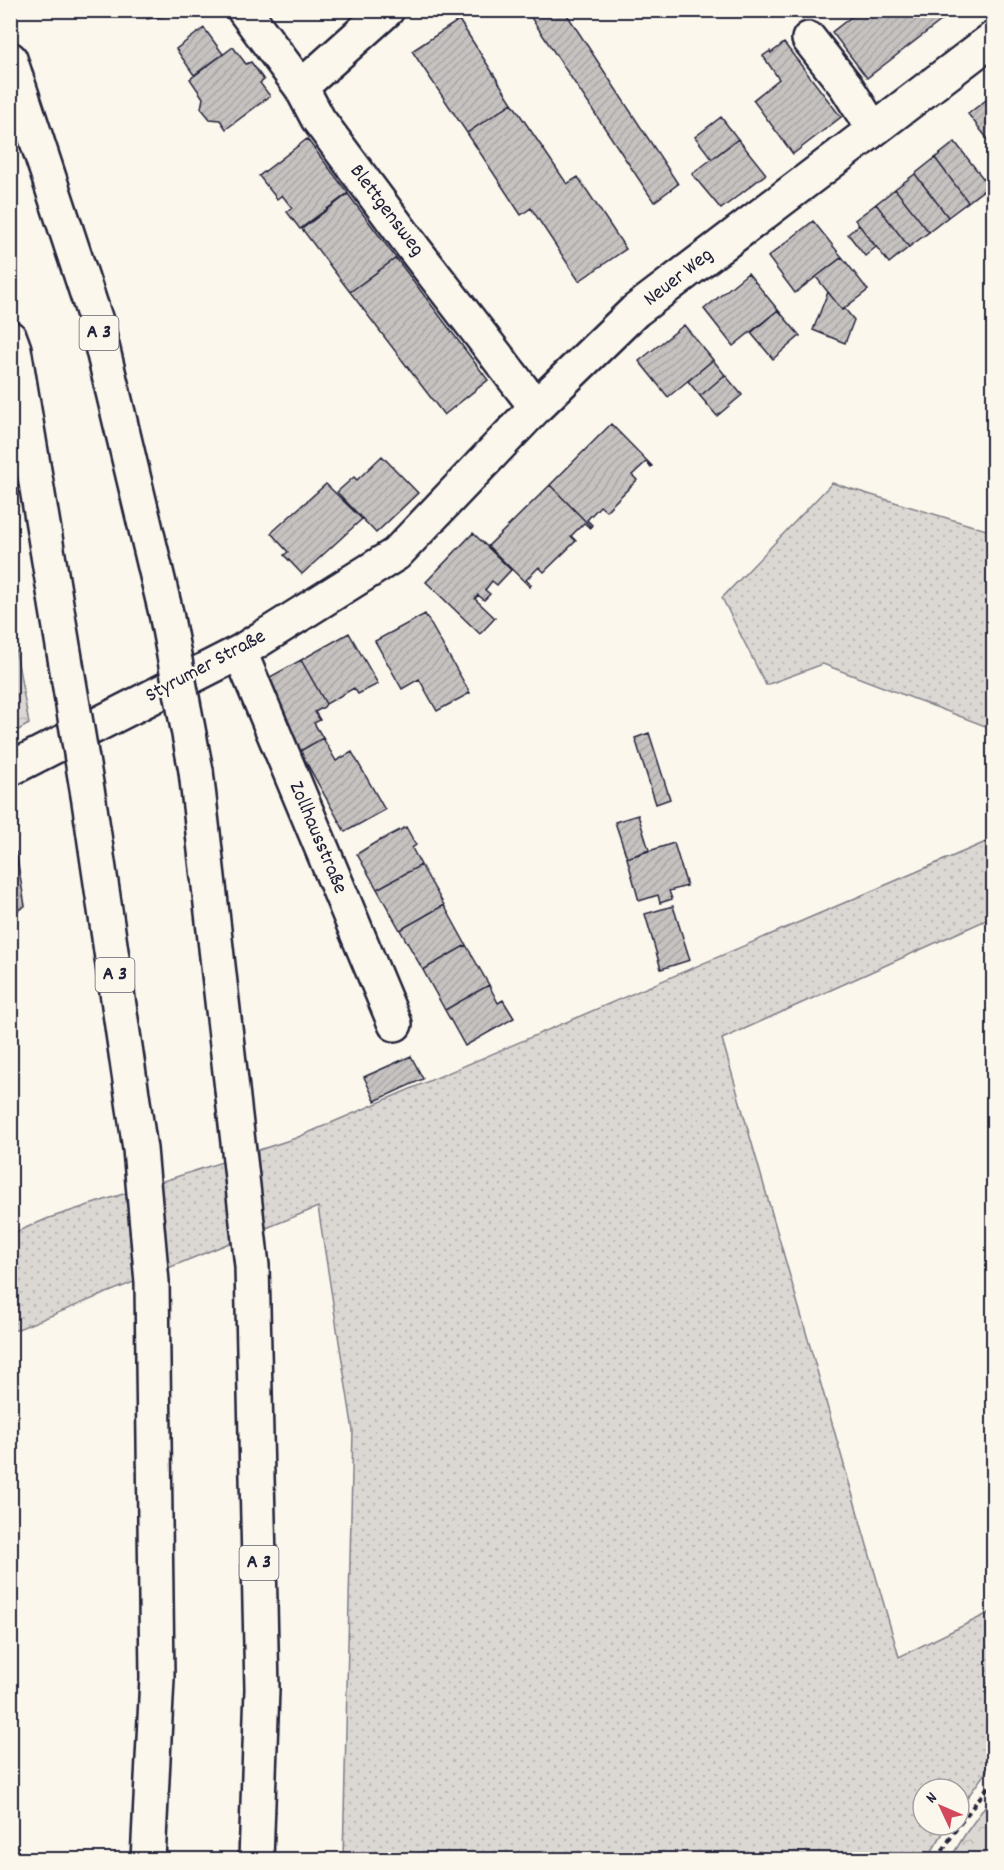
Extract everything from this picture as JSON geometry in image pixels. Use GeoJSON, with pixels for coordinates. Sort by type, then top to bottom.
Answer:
{"type":"FeatureCollection","features":[{"type":"Feature","properties":{"kind":"main road","name":"Blettgensweg"},"geometry":{"type":"LineString","coordinates":[[244,10],[301,87],[318,119],[536,407]]}},
{"type":"Feature","properties":{"kind":"main road"},"geometry":{"type":"LineString","coordinates":[[301,87],[387,10]]}},
{"type":"Feature","properties":{"kind":"main road","name":"Neuer Weg"},"geometry":{"type":"LineString","coordinates":[[396,554],[536,407],[635,311],[993,38]]}},
{"type":"Feature","properties":{"kind":"main road"},"geometry":{"type":"LineString","coordinates":[[809,39],[846,86],[873,129]]}},
{"type":"Feature","properties":{"kind":"main road","name":"A 3"},"geometry":{"type":"LineString","coordinates":[[10,60],[96,321],[166,613],[196,771],[252,1266],[262,1689],[256,1860]]}},
{"type":"Feature","properties":{"kind":"main road","name":"A 3"},"geometry":{"type":"LineString","coordinates":[[10,338],[14,349],[89,801],[140,1149],[152,1282],[157,1678],[148,1860]]}},
{"type":"Feature","properties":{"kind":"main road","name":"Styrumer Straße"},"geometry":{"type":"LineString","coordinates":[[10,769],[240,652],[396,554]]}},
{"type":"Feature","properties":{"kind":"main road","name":"Zollhausstraße"},"geometry":{"type":"LineString","coordinates":[[240,652],[394,1024]]}},
{"type":"Feature","properties":{"kind":"path"},"geometry":{"type":"LineString","coordinates":[[937,1860],[956,1829],[993,1779]]}},
{"type":"Feature","properties":{"kind":"green space"},"geometry":{"type":"Polygon","coordinates":[[[832,483],[993,532],[993,729],[823,664],[766,685],[722,598],[832,483]]]}},
{"type":"Feature","properties":{"kind":"green space"},"geometry":{"type":"Polygon","coordinates":[[[11,624],[29,724],[10,734],[11,624]]]}},
{"type":"Feature","properties":{"kind":"green space"},"geometry":{"type":"Polygon","coordinates":[[[993,839],[993,917],[722,1039],[899,1657],[993,1611],[993,1762],[971,1792],[971,1777],[911,1777],[911,1837],[941,1837],[927,1859],[343,1859],[353,1431],[318,1207],[11,1332],[11,1234],[49,1218],[296,1138],[993,839]]]}},
{"type":"Feature","properties":{"kind":"green space"},"geometry":{"type":"Polygon","coordinates":[[[993,1795],[993,1859],[950,1859],[964,1837],[971,1837],[971,1826],[993,1795]]]}},
{"type":"Feature","properties":{"kind":"building"},"geometry":{"type":"Polygon","coordinates":[[[146,10],[188,10],[188,13],[147,19],[146,10]]]}},
{"type":"Feature","properties":{"kind":"building"},"geometry":{"type":"Polygon","coordinates":[[[526,10],[564,10],[678,184],[654,202],[526,10]]]}},
{"type":"Feature","properties":{"kind":"building"},"geometry":{"type":"Polygon","coordinates":[[[860,10],[955,10],[867,78],[832,32],[860,10]]]}},
{"type":"Feature","properties":{"kind":"building"},"geometry":{"type":"Polygon","coordinates":[[[459,20],[512,103],[467,133],[412,51],[459,20]]]}},
{"type":"Feature","properties":{"kind":"building"},"geometry":{"type":"Polygon","coordinates":[[[204,28],[223,54],[194,75],[176,49],[204,28]]]}},
{"type":"Feature","properties":{"kind":"building"},"geometry":{"type":"Polygon","coordinates":[[[784,43],[841,117],[793,154],[753,100],[779,79],[763,56],[784,43]]]}},
{"type":"Feature","properties":{"kind":"building"},"geometry":{"type":"Polygon","coordinates":[[[233,47],[246,64],[251,62],[264,80],[260,83],[270,96],[226,129],[220,120],[210,119],[201,108],[203,98],[190,79],[233,47]]]}},
{"type":"Feature","properties":{"kind":"building"},"geometry":{"type":"Polygon","coordinates":[[[994,94],[994,147],[968,114],[994,94]]]}},
{"type":"Feature","properties":{"kind":"building"},"geometry":{"type":"Polygon","coordinates":[[[512,103],[567,184],[578,177],[626,249],[579,281],[531,208],[521,215],[467,133],[512,103]]]}},
{"type":"Feature","properties":{"kind":"building"},"geometry":{"type":"Polygon","coordinates":[[[721,117],[738,139],[712,159],[695,137],[721,117]]]}},
{"type":"Feature","properties":{"kind":"building"},"geometry":{"type":"Polygon","coordinates":[[[307,139],[348,193],[300,229],[287,212],[292,208],[282,195],[277,199],[259,176],[307,139]]]}},
{"type":"Feature","properties":{"kind":"building"},"geometry":{"type":"Polygon","coordinates":[[[738,139],[766,174],[721,209],[692,174],[738,139]]]}},
{"type":"Feature","properties":{"kind":"building"},"geometry":{"type":"Polygon","coordinates":[[[955,142],[989,186],[968,202],[935,158],[955,142]]]}},
{"type":"Feature","properties":{"kind":"building"},"geometry":{"type":"Polygon","coordinates":[[[935,158],[968,202],[948,217],[915,174],[935,158]]]}},
{"type":"Feature","properties":{"kind":"building"},"geometry":{"type":"Polygon","coordinates":[[[915,174],[948,217],[929,232],[895,189],[915,174]]]}},
{"type":"Feature","properties":{"kind":"building"},"geometry":{"type":"Polygon","coordinates":[[[895,189],[929,232],[909,247],[876,204],[895,189]]]}},
{"type":"Feature","properties":{"kind":"building"},"geometry":{"type":"Polygon","coordinates":[[[348,194],[396,258],[350,292],[302,229],[348,194]]]}},
{"type":"Feature","properties":{"kind":"building"},"geometry":{"type":"Polygon","coordinates":[[[876,204],[909,247],[889,263],[855,220],[876,204]]]}},
{"type":"Feature","properties":{"kind":"building"},"geometry":{"type":"Polygon","coordinates":[[[813,221],[842,257],[795,293],[768,257],[813,221]]]}},
{"type":"Feature","properties":{"kind":"building"},"geometry":{"type":"Polygon","coordinates":[[[859,225],[876,247],[865,256],[848,234],[859,225]]]}},
{"type":"Feature","properties":{"kind":"building"},"geometry":{"type":"Polygon","coordinates":[[[842,257],[868,290],[842,310],[816,277],[842,257]]]}},
{"type":"Feature","properties":{"kind":"building"},"geometry":{"type":"Polygon","coordinates":[[[396,258],[488,380],[444,415],[350,292],[396,258]]]}},
{"type":"Feature","properties":{"kind":"building"},"geometry":{"type":"Polygon","coordinates":[[[748,273],[778,310],[733,346],[704,309],[748,273]]]}},
{"type":"Feature","properties":{"kind":"building"},"geometry":{"type":"Polygon","coordinates":[[[828,292],[842,310],[845,309],[854,320],[845,343],[813,330],[828,292]]]}},
{"type":"Feature","properties":{"kind":"building"},"geometry":{"type":"Polygon","coordinates":[[[778,310],[800,336],[773,359],[751,333],[778,310]]]}},
{"type":"Feature","properties":{"kind":"building"},"geometry":{"type":"Polygon","coordinates":[[[684,325],[713,360],[668,397],[639,361],[684,325]]]}},
{"type":"Feature","properties":{"kind":"building"},"geometry":{"type":"Polygon","coordinates":[[[713,360],[725,375],[700,396],[688,381],[713,360]]]}},
{"type":"Feature","properties":{"kind":"building"},"geometry":{"type":"Polygon","coordinates":[[[725,375],[742,395],[717,416],[700,396],[725,375]]]}},
{"type":"Feature","properties":{"kind":"building"},"geometry":{"type":"Polygon","coordinates":[[[611,424],[652,466],[646,462],[632,475],[637,480],[606,511],[600,506],[587,520],[592,525],[591,527],[550,485],[611,424]]]}},
{"type":"Feature","properties":{"kind":"building"},"geometry":{"type":"Polygon","coordinates":[[[382,456],[418,493],[376,533],[337,492],[354,477],[357,480],[382,456]]]}},
{"type":"Feature","properties":{"kind":"building"},"geometry":{"type":"Polygon","coordinates":[[[326,484],[362,519],[302,574],[284,555],[288,552],[271,533],[326,484]]]}},
{"type":"Feature","properties":{"kind":"building"},"geometry":{"type":"Polygon","coordinates":[[[550,485],[591,527],[584,523],[571,536],[576,541],[544,572],[539,567],[526,580],[531,585],[530,587],[488,546],[550,485]]]}},
{"type":"Feature","properties":{"kind":"building"},"geometry":{"type":"Polygon","coordinates":[[[473,533],[511,570],[497,585],[492,581],[485,590],[490,594],[484,600],[478,595],[475,599],[495,618],[480,634],[426,582],[473,533]]]}},
{"type":"Feature","properties":{"kind":"building"},"geometry":{"type":"Polygon","coordinates":[[[425,614],[470,693],[437,711],[419,679],[402,689],[375,641],[425,614]]]}},
{"type":"Feature","properties":{"kind":"building"},"geometry":{"type":"Polygon","coordinates":[[[349,633],[378,684],[358,694],[354,688],[326,704],[301,660],[349,633]]]}},
{"type":"Feature","properties":{"kind":"building"},"geometry":{"type":"Polygon","coordinates":[[[301,660],[326,704],[315,712],[320,720],[314,723],[323,738],[300,751],[261,682],[301,660]]]}},
{"type":"Feature","properties":{"kind":"building"},"geometry":{"type":"Polygon","coordinates":[[[649,733],[670,799],[656,804],[635,738],[649,733]]]}},
{"type":"Feature","properties":{"kind":"building"},"geometry":{"type":"Polygon","coordinates":[[[323,738],[336,761],[352,752],[385,810],[345,832],[300,751],[323,738]]]}},
{"type":"Feature","properties":{"kind":"building"},"geometry":{"type":"Polygon","coordinates":[[[638,815],[649,850],[627,858],[615,822],[638,815]]]}},
{"type":"Feature","properties":{"kind":"building"},"geometry":{"type":"Polygon","coordinates":[[[406,827],[416,845],[412,848],[421,865],[377,889],[357,854],[406,827]]]}},
{"type":"Feature","properties":{"kind":"building"},"geometry":{"type":"Polygon","coordinates":[[[674,843],[687,886],[669,891],[672,899],[660,903],[658,895],[639,901],[627,858],[674,843]]]}},
{"type":"Feature","properties":{"kind":"building"},"geometry":{"type":"Polygon","coordinates":[[[16,852],[25,906],[12,914],[10,911],[10,855],[16,852]]]}},
{"type":"Feature","properties":{"kind":"building"},"geometry":{"type":"Polygon","coordinates":[[[421,865],[444,905],[400,930],[377,889],[421,865]]]}},
{"type":"Feature","properties":{"kind":"building"},"geometry":{"type":"Polygon","coordinates":[[[444,905],[466,945],[423,970],[400,930],[444,905]]]}},
{"type":"Feature","properties":{"kind":"building"},"geometry":{"type":"Polygon","coordinates":[[[673,906],[690,960],[661,969],[645,914],[673,906]]]}},
{"type":"Feature","properties":{"kind":"building"},"geometry":{"type":"Polygon","coordinates":[[[466,945],[489,985],[445,1010],[423,970],[466,945]]]}},
{"type":"Feature","properties":{"kind":"building"},"geometry":{"type":"Polygon","coordinates":[[[489,985],[498,1003],[503,1000],[514,1018],[465,1046],[445,1010],[489,985]]]}},
{"type":"Feature","properties":{"kind":"building"},"geometry":{"type":"Polygon","coordinates":[[[411,1056],[423,1079],[375,1101],[364,1077],[411,1056]]]}}]}
